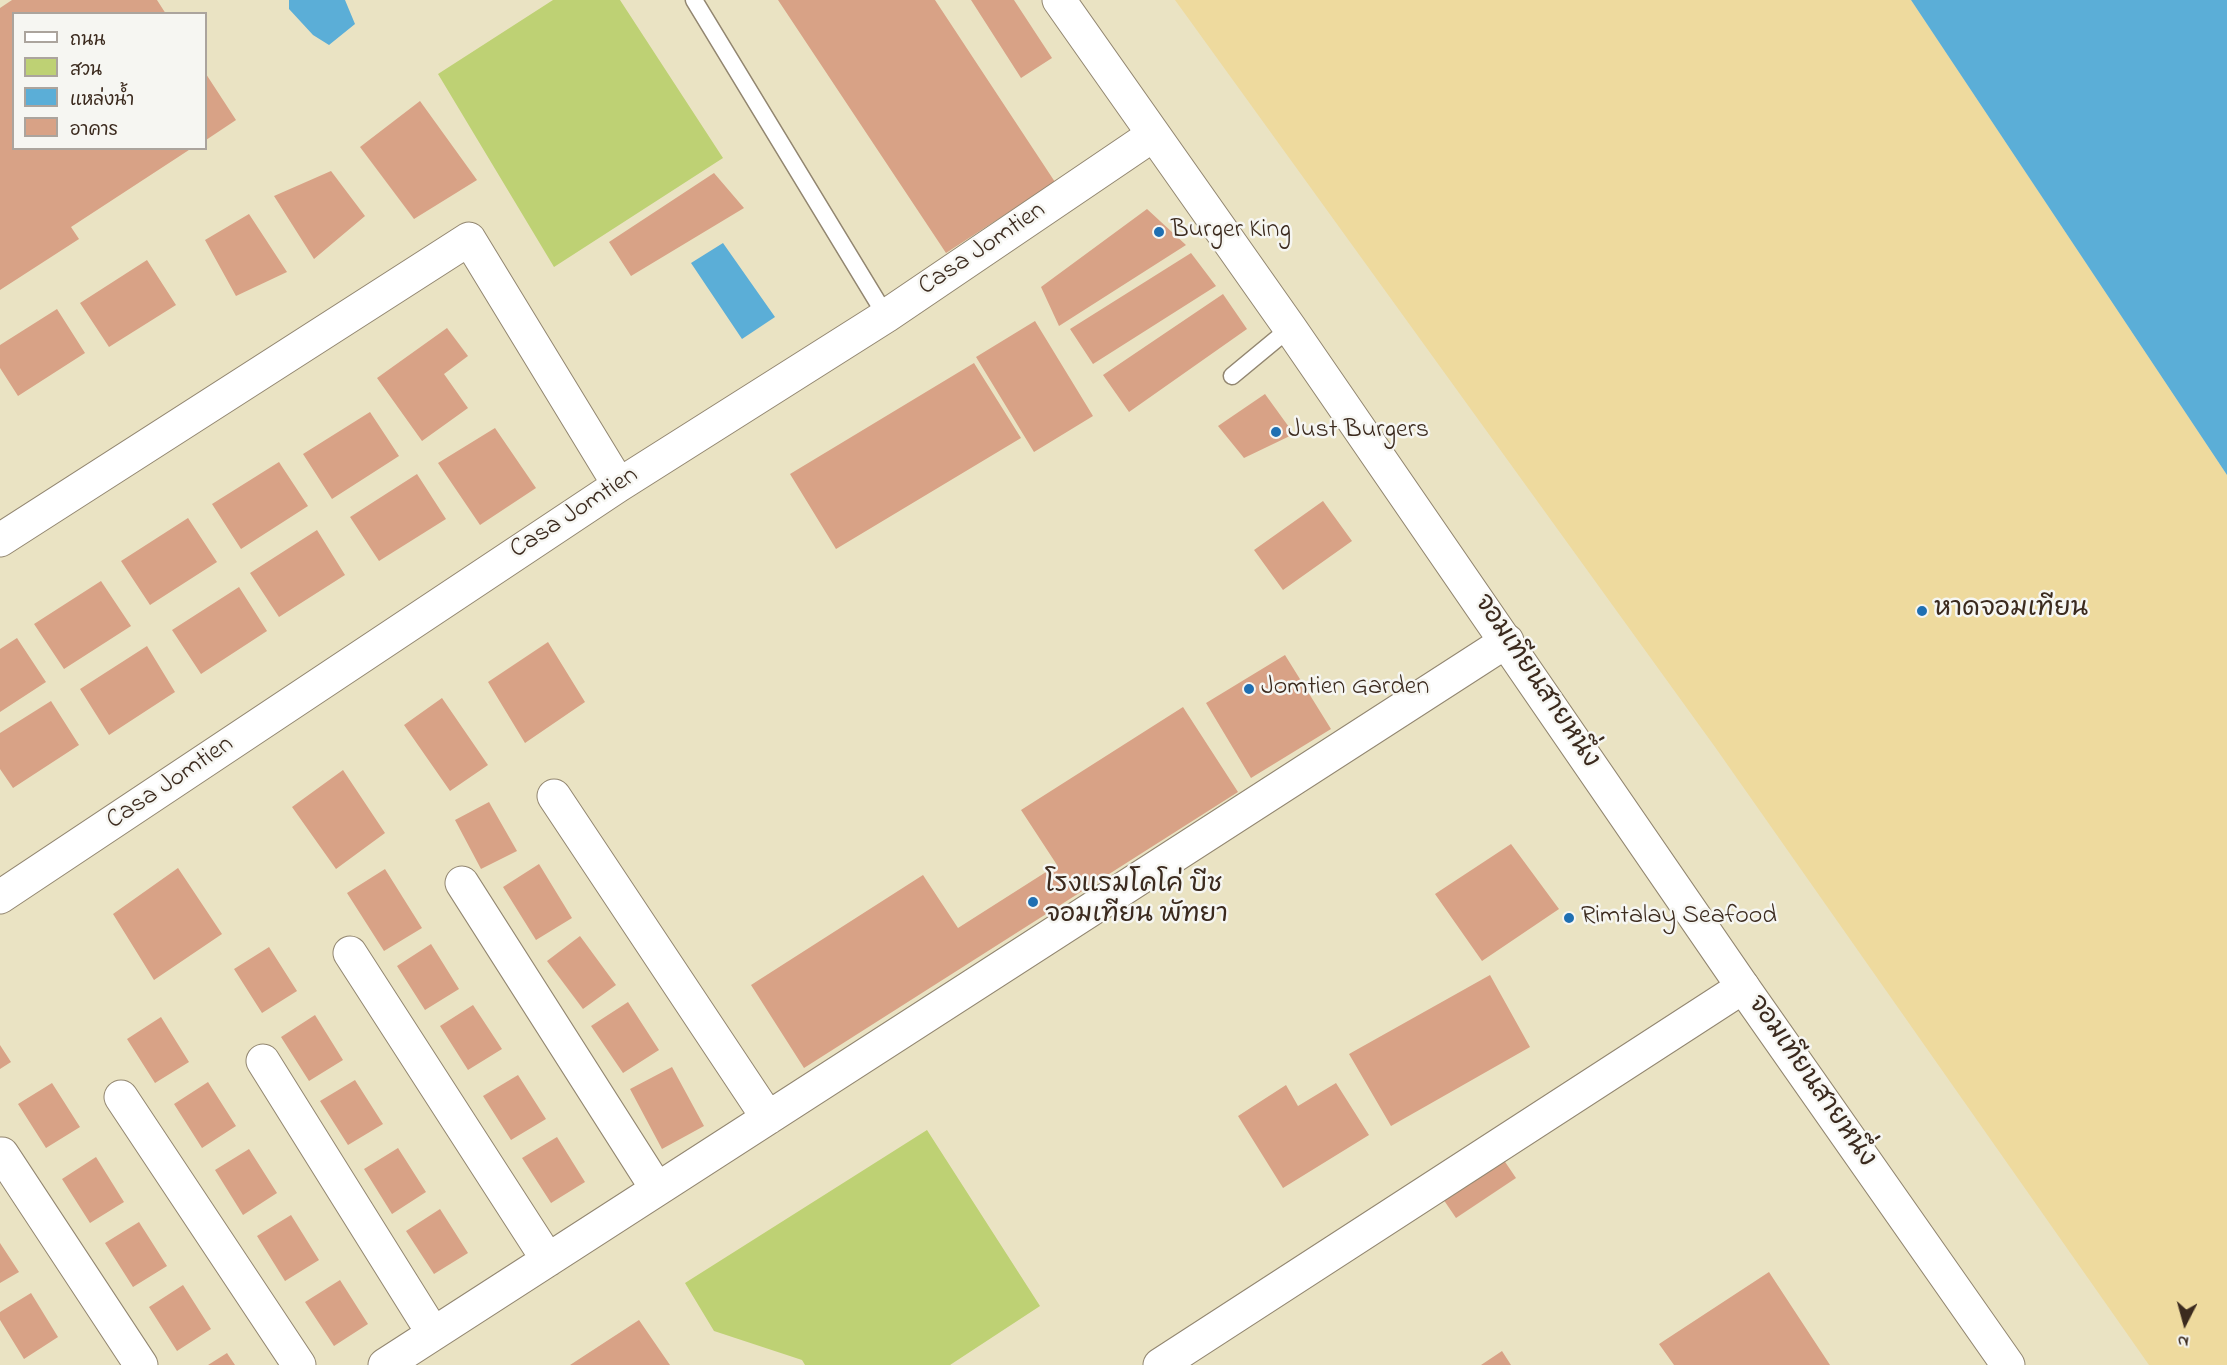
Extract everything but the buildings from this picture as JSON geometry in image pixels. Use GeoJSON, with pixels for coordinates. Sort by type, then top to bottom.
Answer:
{"type":"FeatureCollection","features":[{"type":"Feature","properties":{"kind":"street","name":"จอมเทียนสายหนึ่ง"},"geometry":{"type":"LineString","coordinates":[[1059,0],[1507,640],[1743,987],[2008,1365]]}},
{"type":"Feature","properties":{"kind":"street","name":"Casa Jomtien"},"geometry":{"type":"LineString","coordinates":[[0,897],[619,485],[886,316],[1153,135]]}},
{"type":"Feature","properties":{"kind":"street"},"geometry":{"type":"LineString","coordinates":[[0,540],[469,239],[619,485]]}},
{"type":"Feature","properties":{"kind":"street"},"geometry":{"type":"LineString","coordinates":[[385,1365],[1507,640]]}},
{"type":"Feature","properties":{"kind":"street"},"geometry":{"type":"LineString","coordinates":[[554,796],[768,1118]]}},
{"type":"Feature","properties":{"kind":"street"},"geometry":{"type":"LineString","coordinates":[[462,883],[657,1189]]}},
{"type":"Feature","properties":{"kind":"street"},"geometry":{"type":"LineString","coordinates":[[350,953],[548,1260]]}},
{"type":"Feature","properties":{"kind":"street"},"geometry":{"type":"LineString","coordinates":[[1160,1365],[1743,987]]}},
{"type":"Feature","properties":{"kind":"street"},"geometry":{"type":"LineString","coordinates":[[263,1061],[433,1333]]}},
{"type":"Feature","properties":{"kind":"street"},"geometry":{"type":"LineString","coordinates":[[121,1097],[299,1365]]}},
{"type":"Feature","properties":{"kind":"street"},"geometry":{"type":"LineString","coordinates":[[2,1154],[141,1365]]}},
{"type":"Feature","properties":{"kind":"lane"},"geometry":{"type":"LineString","coordinates":[[694,0],[886,316]]}},
{"type":"Feature","properties":{"kind":"lane"},"geometry":{"type":"LineString","coordinates":[[1232,376],[1290,328]]}},
{"type":"Feature","properties":{"kind":"green space"},"geometry":{"type":"Polygon","coordinates":[[[553,0],[620,0],[723,158],[554,267],[438,74],[553,0]]]}},
{"type":"Feature","properties":{"kind":"green space"},"geometry":{"type":"Polygon","coordinates":[[[927,1130],[1040,1306],[950,1365],[805,1365],[802,1360],[714,1331],[685,1283],[927,1130]]]}},
{"type":"Feature","properties":{"kind":"sand","name":"หาดจอมเทียน"},"geometry":{"type":"Polygon","coordinates":[[[1175,0],[1911,0],[2227,475],[2227,1365],[2149,1365],[1715,747],[1175,0]]]}},
{"type":"Feature","properties":{"kind":"water"},"geometry":{"type":"Polygon","coordinates":[[[289,0],[345,0],[355,24],[329,45],[313,35],[289,9],[289,0]]]}},
{"type":"Feature","properties":{"kind":"water"},"geometry":{"type":"Polygon","coordinates":[[[1911,0],[2227,0],[2227,475],[1911,0]]]}},
{"type":"Feature","properties":{"kind":"water"},"geometry":{"type":"Polygon","coordinates":[[[723,243],[775,317],[742,339],[691,263],[723,243]]]}},
{"type":"Feature","properties":{"kind":"place","name":"Burger King"},"geometry":{"type":"Point","coordinates":[1159,232]}},
{"type":"Feature","properties":{"kind":"place","name":"Just Burgers"},"geometry":{"type":"Point","coordinates":[1276,432]}},
{"type":"Feature","properties":{"kind":"place","name":"หาดจอมเทียน"},"geometry":{"type":"Point","coordinates":[1922,611]}},
{"type":"Feature","properties":{"kind":"place","name":"Jomtien Garden"},"geometry":{"type":"Point","coordinates":[1249,689]}},
{"type":"Feature","properties":{"kind":"place","name":"โรงแรมโคโค่ บีช จอมเทียน พัทยา"},"geometry":{"type":"Point","coordinates":[1033,902]}},
{"type":"Feature","properties":{"kind":"place","name":"Rimtalay Seafood"},"geometry":{"type":"Point","coordinates":[1569,918]}}]}
